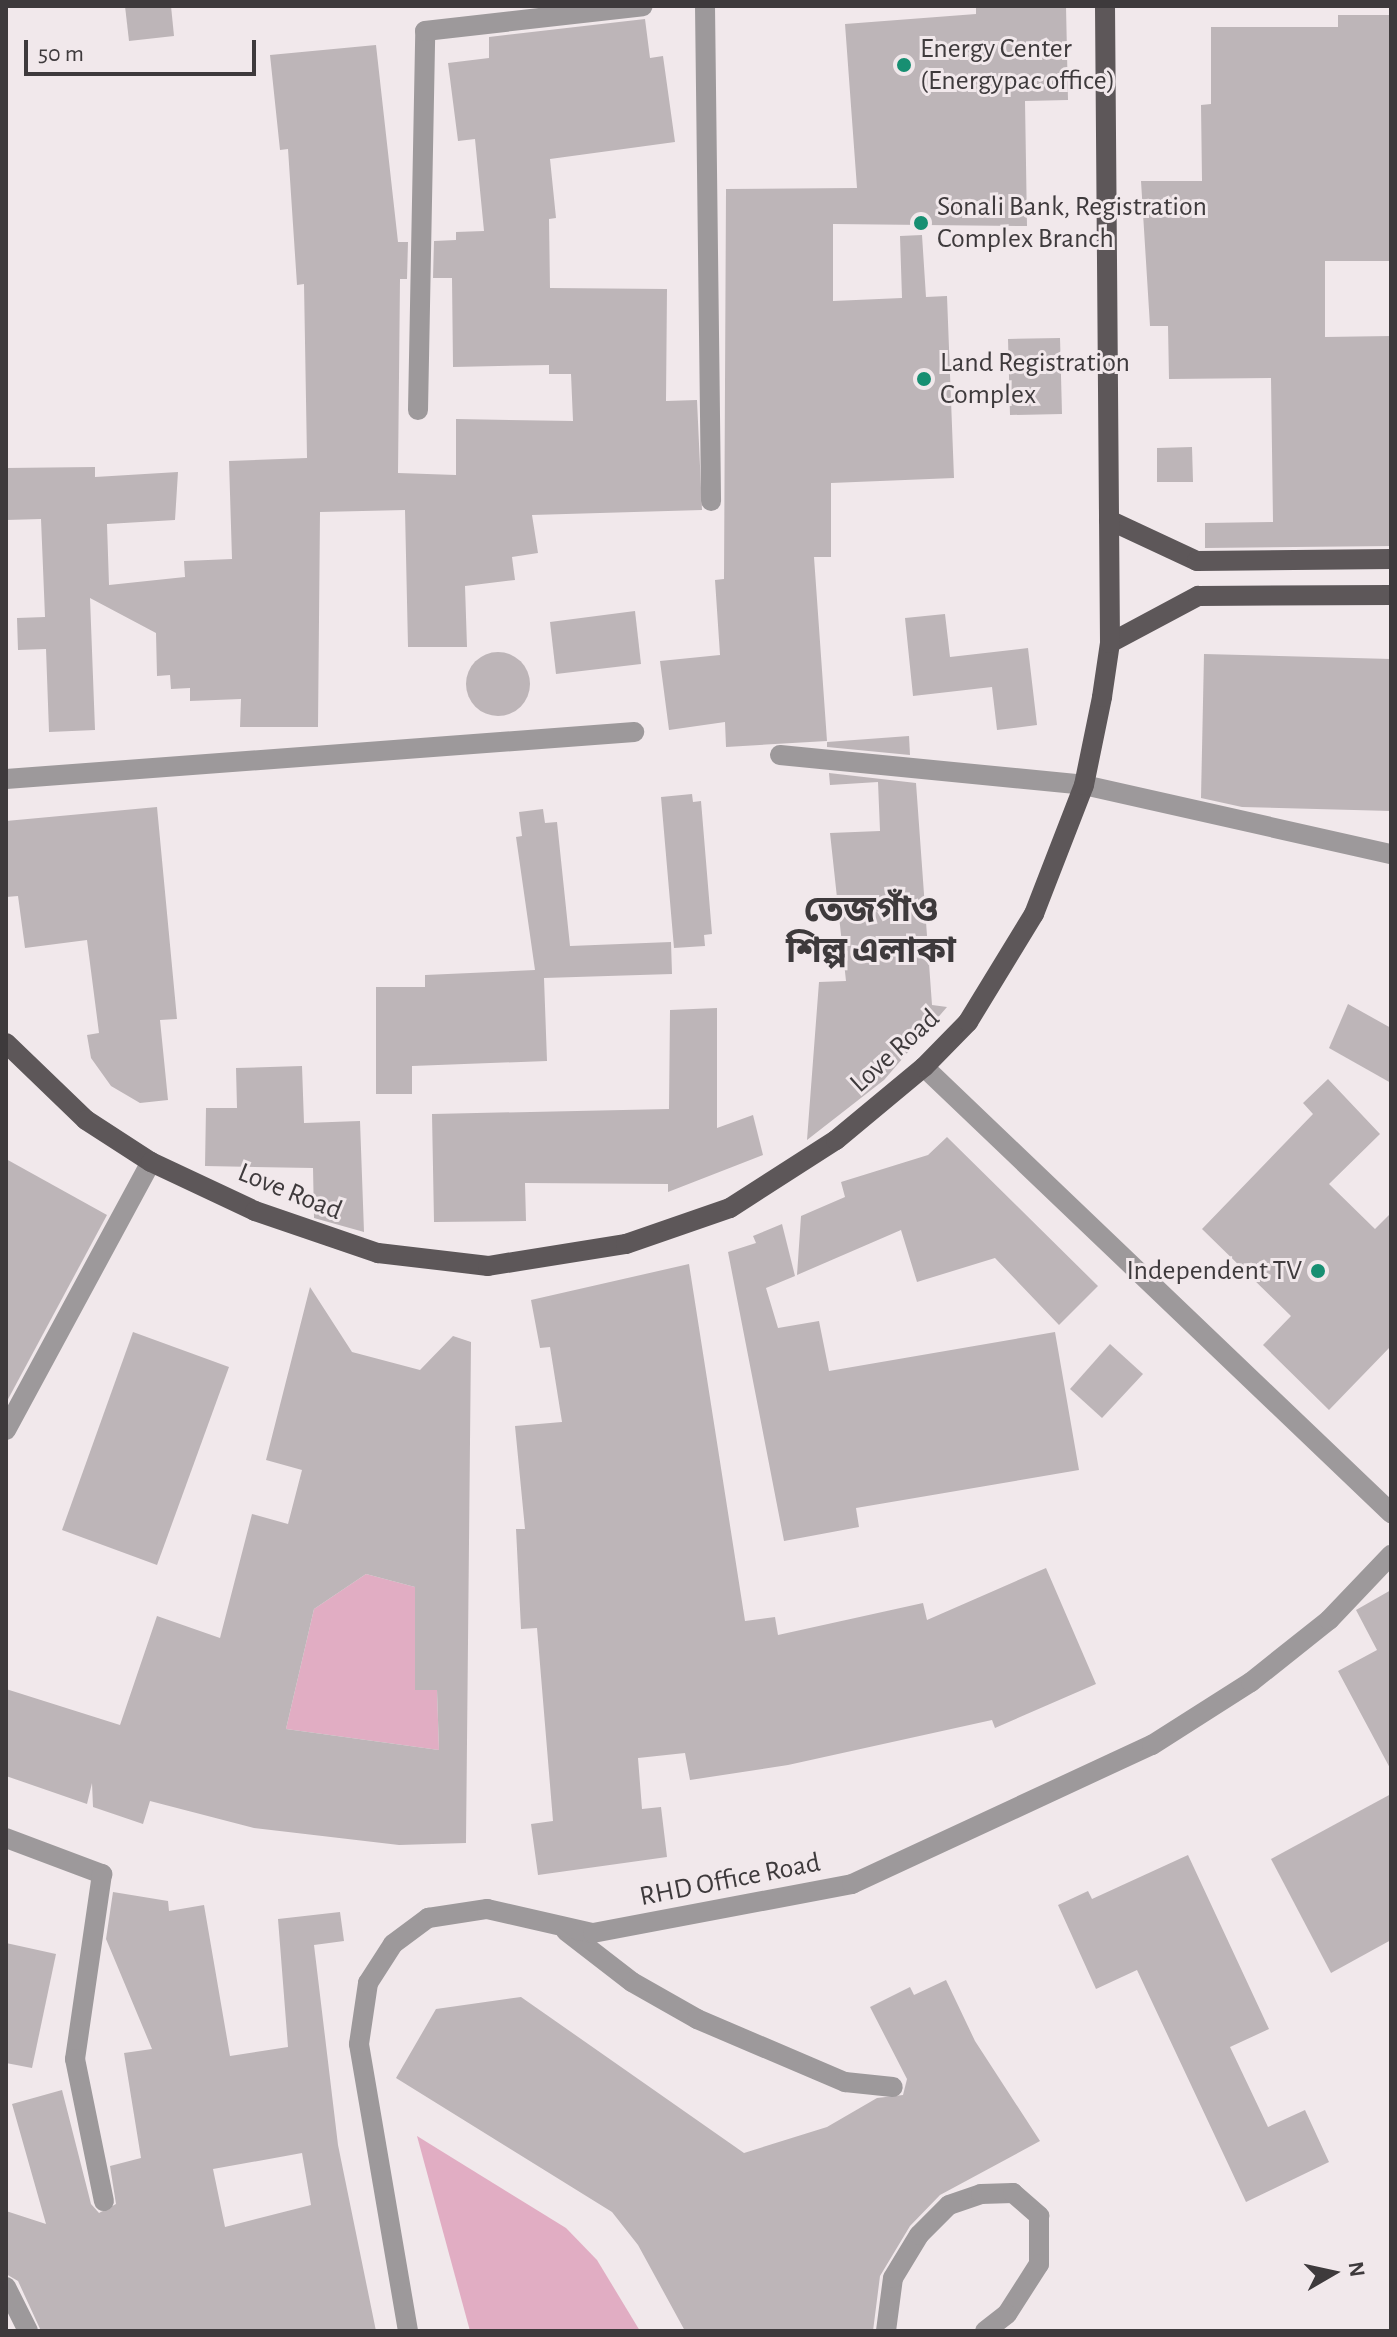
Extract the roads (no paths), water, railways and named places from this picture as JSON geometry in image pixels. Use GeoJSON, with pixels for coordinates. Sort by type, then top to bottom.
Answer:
{"type":"FeatureCollection","features":[{"type":"Feature","properties":{"kind":"main road","name":"Love Road"},"geometry":{"type":"LineString","coordinates":[[6,1043],[86,1120],[151,1162],[332,1241],[427,1263],[512,1265],[626,1244],[730,1208],[836,1140],[924,1067],[968,1022],[1009,963],[1084,785],[1110,643],[1105,6]]}},
{"type":"Feature","properties":{"kind":"main road"},"geometry":{"type":"LineString","coordinates":[[1109,520],[1197,561],[1391,559]]}},
{"type":"Feature","properties":{"kind":"main road"},"geometry":{"type":"LineString","coordinates":[[1197,561],[1198,596]]}},
{"type":"Feature","properties":{"kind":"main road"},"geometry":{"type":"LineString","coordinates":[[1110,643],[1198,596],[1391,595]]}},
{"type":"Feature","properties":{"kind":"street"},"geometry":{"type":"LineString","coordinates":[[418,410],[425,31],[473,16],[643,6]]}},
{"type":"Feature","properties":{"kind":"street"},"geometry":{"type":"LineString","coordinates":[[705,6],[711,501]]}},
{"type":"Feature","properties":{"kind":"street"},"geometry":{"type":"LineString","coordinates":[[6,779],[634,732]]}},
{"type":"Feature","properties":{"kind":"street"},"geometry":{"type":"LineString","coordinates":[[780,755],[1084,785],[1391,854]]}},
{"type":"Feature","properties":{"kind":"street"},"geometry":{"type":"LineString","coordinates":[[924,1067],[1391,1513]]}},
{"type":"Feature","properties":{"kind":"street"},"geometry":{"type":"LineString","coordinates":[[6,1430],[151,1162]]}},
{"type":"Feature","properties":{"kind":"street","name":"RHD Office Road"},"geometry":{"type":"LineString","coordinates":[[408,2331],[362,2091],[359,2044],[368,1983],[393,1944],[428,1918],[487,1909],[566,1931],[593,1933],[791,1901],[852,1884],[954,1842],[1152,1745],[1251,1682],[1329,1620],[1391,1555]]}},
{"type":"Feature","properties":{"kind":"street"},"geometry":{"type":"LineString","coordinates":[[6,1838],[102,1874],[75,2059],[104,2201]]}},
{"type":"Feature","properties":{"kind":"street"},"geometry":{"type":"LineString","coordinates":[[566,1931],[632,1982],[697,2019],[845,2082],[893,2087]]}},
{"type":"Feature","properties":{"kind":"street"},"geometry":{"type":"LineString","coordinates":[[904,2331],[887,2322],[893,2278],[919,2235],[949,2205],[981,2194],[1013,2193],[1039,2216],[1039,2264],[1022,2297],[985,2331]]}},
{"type":"Feature","properties":{"kind":"street"},"geometry":{"type":"LineString","coordinates":[[6,2287],[28,2331]]}},
{"type":"Feature","properties":{"kind":"place","name":"Energy Center (Energypac office)"},"geometry":{"type":"Point","coordinates":[904,65]}},
{"type":"Feature","properties":{"kind":"place","name":"Sonali Bank, Registration Complex Branch"},"geometry":{"type":"Point","coordinates":[921,223]}},
{"type":"Feature","properties":{"kind":"place","name":"Land Registration Complex"},"geometry":{"type":"Point","coordinates":[924,379]}},
{"type":"Feature","properties":{"kind":"place","name":"Independent TV"},"geometry":{"type":"Point","coordinates":[1318,1271]}},
{"type":"Feature","properties":{"kind":"district","name":"তেজগাঁও শিল্প এলাকা"},"geometry":{"type":"Point","coordinates":[871,930]}}]}
